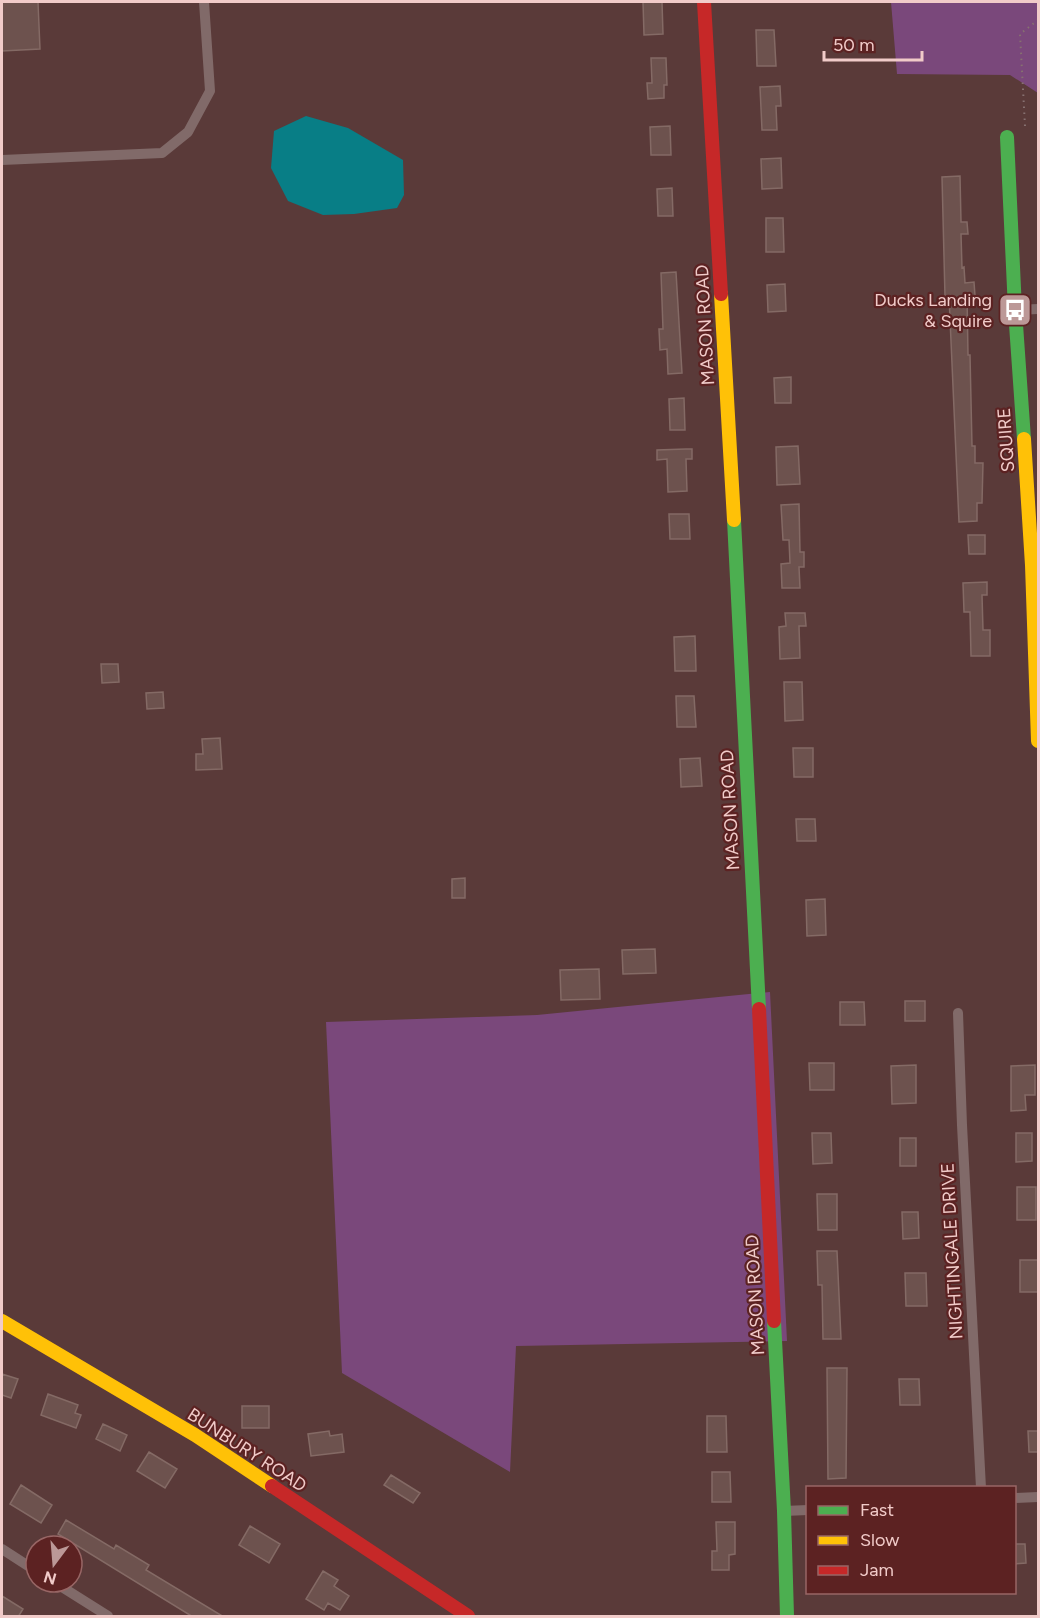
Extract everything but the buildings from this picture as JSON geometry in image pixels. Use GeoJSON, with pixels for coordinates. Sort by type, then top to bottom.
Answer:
{"type":"FeatureCollection","features":[{"type":"Feature","properties":{"kind":"street"},"geometry":{"type":"LineString","coordinates":[[2,160],[162,153],[188,132],[210,91],[204,2]]}},
{"type":"Feature","properties":{"kind":"street","name":"MASON ROAD"},"geometry":{"type":"LineString","coordinates":[[704,2],[730,448],[784,1511],[787,1617]]}},
{"type":"Feature","properties":{"kind":"street","name":"SQUIRE"},"geometry":{"type":"LineString","coordinates":[[1007,137],[1015,310],[1035,565],[1038,741]]}},
{"type":"Feature","properties":{"kind":"street"},"geometry":{"type":"LineString","coordinates":[[1015,310],[1038,309]]}},
{"type":"Feature","properties":{"kind":"street","name":"NIGHTINGALE DRIVE"},"geometry":{"type":"LineString","coordinates":[[958,1013],[981,1486]]}},
{"type":"Feature","properties":{"kind":"street","name":"BUNBURY ROAD"},"geometry":{"type":"LineString","coordinates":[[2,1321],[195,1435],[468,1617]]}},
{"type":"Feature","properties":{"kind":"street"},"geometry":{"type":"LineString","coordinates":[[1016,1498],[1038,1497]]}},
{"type":"Feature","properties":{"kind":"street"},"geometry":{"type":"LineString","coordinates":[[784,1511],[806,1510]]}},
{"type":"Feature","properties":{"kind":"street"},"geometry":{"type":"LineString","coordinates":[[2,1549],[24,1563]]}},
{"type":"Feature","properties":{"kind":"street"},"geometry":{"type":"LineString","coordinates":[[73,1594],[108,1617]]}},
{"type":"Feature","properties":{"kind":"path"},"geometry":{"type":"LineString","coordinates":[[1025,126],[1020,34],[1038,20]]}},
{"type":"Feature","properties":{"kind":"shaded area"},"geometry":{"type":"Polygon","coordinates":[[[891,2],[1038,2],[1038,93],[1010,75],[897,74],[891,2]]]}},
{"type":"Feature","properties":{"kind":"shaded area"},"geometry":{"type":"Polygon","coordinates":[[[770,992],[787,1341],[516,1346],[510,1472],[342,1373],[326,1022],[537,1015],[770,992]]]}},
{"type":"Feature","properties":{"kind":"water"},"geometry":{"type":"Polygon","coordinates":[[[306,116],[348,128],[403,160],[404,195],[397,208],[354,214],[323,215],[288,201],[271,168],[274,131],[306,116]]]}},
{"type":"Feature","properties":{"kind":"traffic: fast"},"geometry":{"type":"LineString","coordinates":[[1007,137],[1024,439]]}},
{"type":"Feature","properties":{"kind":"traffic: fast"},"geometry":{"type":"LineString","coordinates":[[734,520],[759,1009]]}},
{"type":"Feature","properties":{"kind":"traffic: fast"},"geometry":{"type":"LineString","coordinates":[[774,1321],[787,1616]]}},
{"type":"Feature","properties":{"kind":"traffic: slow"},"geometry":{"type":"LineString","coordinates":[[721,294],[734,520]]}},
{"type":"Feature","properties":{"kind":"traffic: slow"},"geometry":{"type":"LineString","coordinates":[[1024,439],[1032,565],[1038,741]]}},
{"type":"Feature","properties":{"kind":"traffic: slow"},"geometry":{"type":"LineString","coordinates":[[2,1321],[195,1435],[272,1486]]}},
{"type":"Feature","properties":{"kind":"traffic: jam"},"geometry":{"type":"LineString","coordinates":[[704,2],[721,294]]}},
{"type":"Feature","properties":{"kind":"traffic: jam"},"geometry":{"type":"LineString","coordinates":[[759,1009],[774,1321]]}},
{"type":"Feature","properties":{"kind":"traffic: jam"},"geometry":{"type":"LineString","coordinates":[[272,1486],[468,1616]]}},
{"type":"Feature","properties":{"kind":"place","name":"Ducks Landing & Squire"},"geometry":{"type":"Point","coordinates":[1015,310]}}]}
